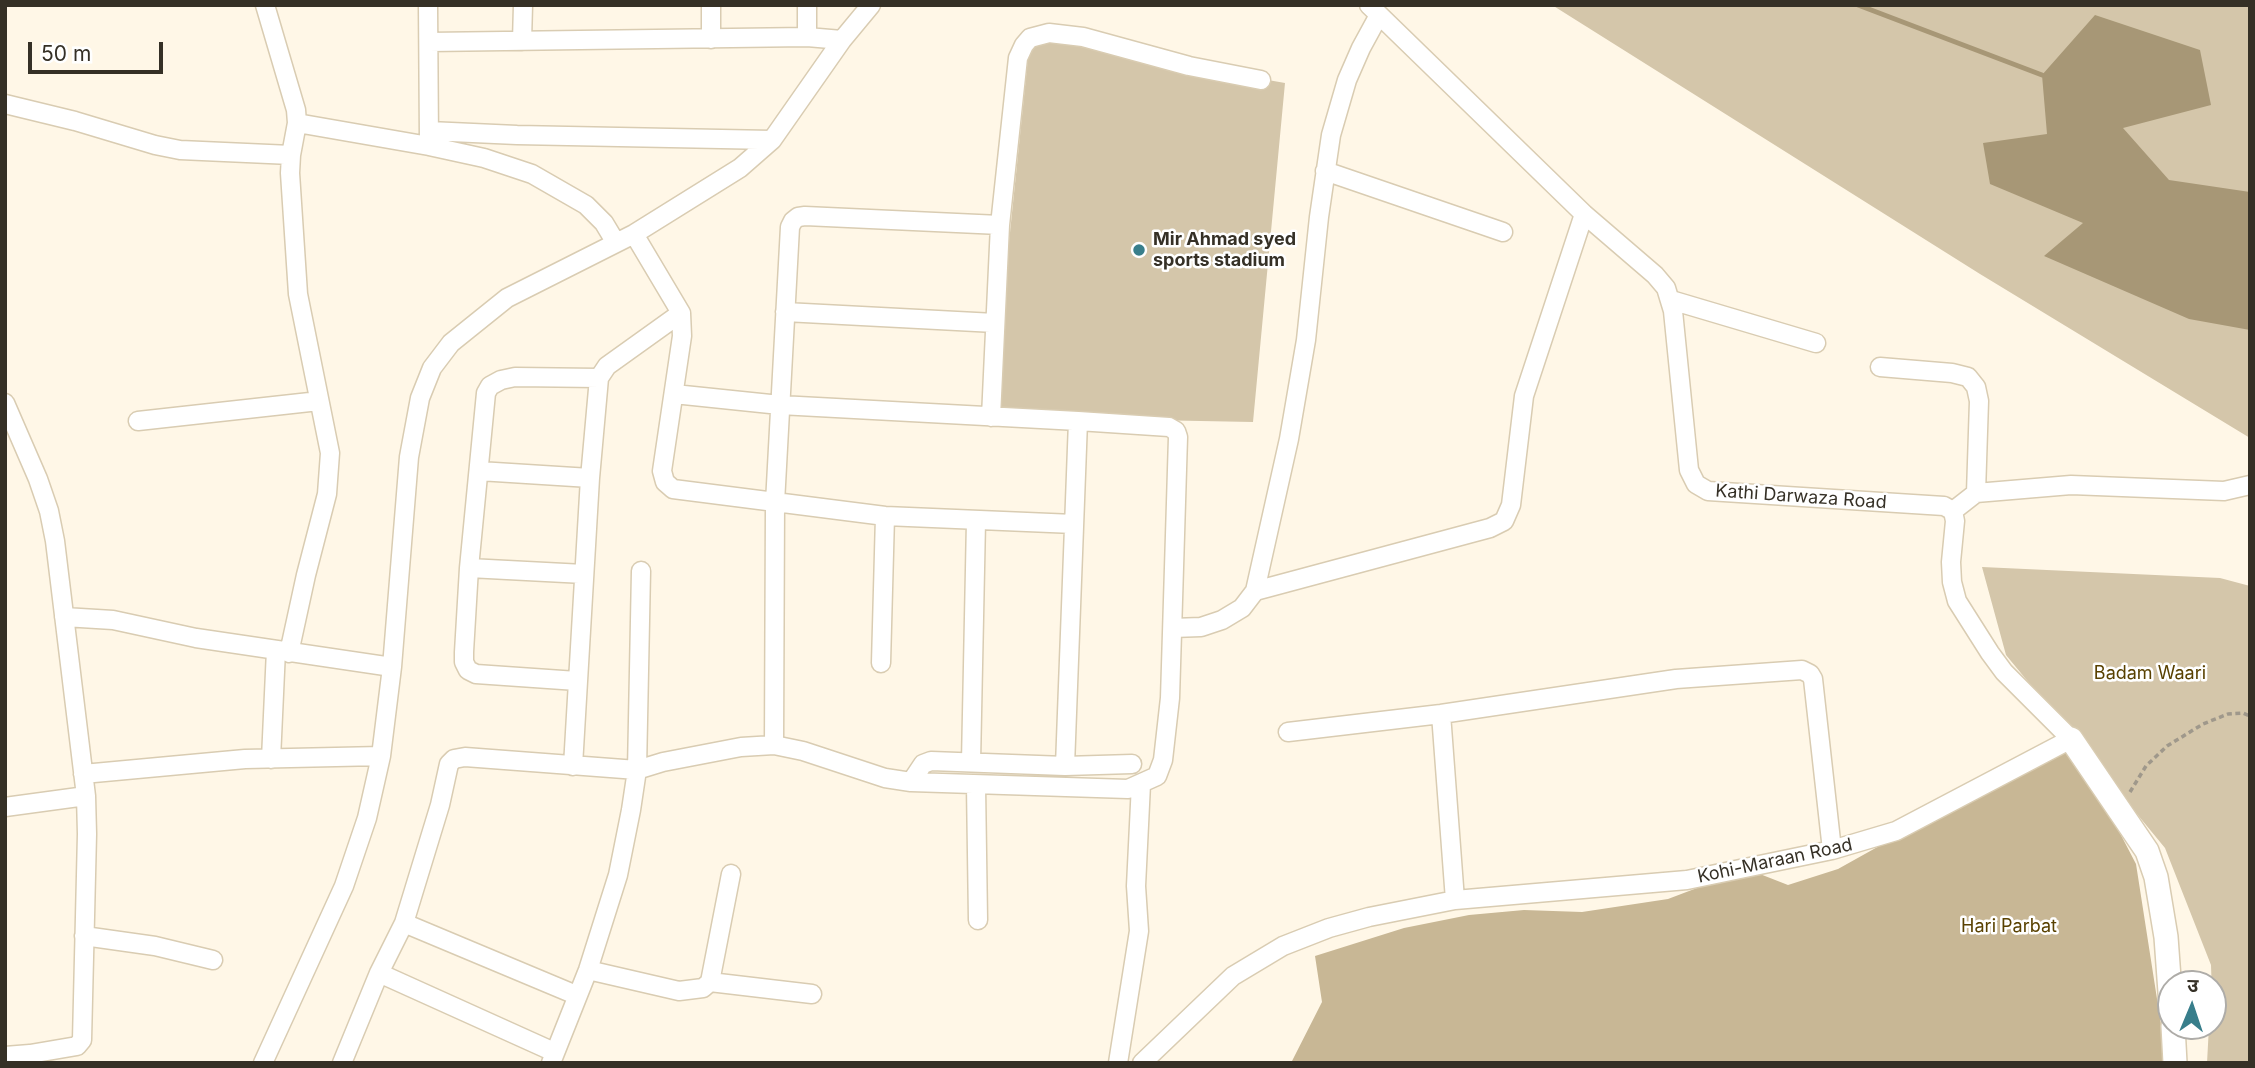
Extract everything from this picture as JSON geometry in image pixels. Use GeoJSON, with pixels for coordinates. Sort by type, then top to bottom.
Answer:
{"type":"FeatureCollection","features":[{"type":"Feature","properties":{"kind":"street"},"geometry":{"type":"LineString","coordinates":[[265,5],[294,97],[297,123],[291,156],[298,294],[330,453],[330,475],[302,592],[282,652],[271,759]]}},
{"type":"Feature","properties":{"kind":"street"},"geometry":{"type":"LineString","coordinates":[[428,5],[429,138]]}},
{"type":"Feature","properties":{"kind":"street"},"geometry":{"type":"LineString","coordinates":[[522,41],[523,5]]}},
{"type":"Feature","properties":{"kind":"street"},"geometry":{"type":"LineString","coordinates":[[711,5],[711,39]]}},
{"type":"Feature","properties":{"kind":"street"},"geometry":{"type":"LineString","coordinates":[[807,5],[807,37]]}},
{"type":"Feature","properties":{"kind":"street"},"geometry":{"type":"LineString","coordinates":[[263,1063],[344,886],[367,818],[381,756],[392,667],[409,457],[420,398],[432,368],[451,343],[507,298],[634,234],[740,168],[772,140],[842,40],[871,5]]}},
{"type":"Feature","properties":{"kind":"street"},"geometry":{"type":"LineString","coordinates":[[1173,628],[1201,627],[1222,620],[1242,608],[1255,591],[1289,439],[1306,340],[1331,135],[1374,10]]}},
{"type":"Feature","properties":{"kind":"street","name":"Kathi Darwaza Road"},"geometry":{"type":"LineString","coordinates":[[1374,10],[1584,214],[1655,275],[1666,288],[1671,300],[1686,453],[1689,470],[1696,484],[1708,492],[1944,506],[1953,511]]}},
{"type":"Feature","properties":{"kind":"street"},"geometry":{"type":"LineString","coordinates":[[991,417],[1000,225],[1018,58],[1030,38],[1049,33],[1083,37],[1189,66],[1261,80]]}},
{"type":"Feature","properties":{"kind":"street"},"geometry":{"type":"LineString","coordinates":[[429,43],[807,37],[842,40]]}},
{"type":"Feature","properties":{"kind":"street"},"geometry":{"type":"LineString","coordinates":[[5,104],[180,150],[291,156]]}},
{"type":"Feature","properties":{"kind":"street"},"geometry":{"type":"LineString","coordinates":[[297,123],[429,138],[517,135],[772,140]]}},
{"type":"Feature","properties":{"kind":"street"},"geometry":{"type":"LineString","coordinates":[[429,138],[532,174],[586,205],[604,223],[616,243]]}},
{"type":"Feature","properties":{"kind":"street"},"geometry":{"type":"LineString","coordinates":[[1325,171],[1503,232]]}},
{"type":"Feature","properties":{"kind":"street"},"geometry":{"type":"LineString","coordinates":[[1255,591],[1490,528],[1504,521],[1511,505],[1524,396],[1584,214]]}},
{"type":"Feature","properties":{"kind":"street"},"geometry":{"type":"LineString","coordinates":[[774,745],[775,503],[790,227],[798,217],[1000,225]]}},
{"type":"Feature","properties":{"kind":"street"},"geometry":{"type":"LineString","coordinates":[[634,234],[681,313],[682,336],[662,471],[665,482],[673,489],[885,516],[1074,524]]}},
{"type":"Feature","properties":{"kind":"street"},"geometry":{"type":"LineString","coordinates":[[1671,300],[1816,343]]}},
{"type":"Feature","properties":{"kind":"street"},"geometry":{"type":"LineString","coordinates":[[785,312],[995,323]]}},
{"type":"Feature","properties":{"kind":"street"},"geometry":{"type":"LineString","coordinates":[[573,766],[590,478],[599,378],[607,366],[681,313]]}},
{"type":"Feature","properties":{"kind":"street"},"geometry":{"type":"LineString","coordinates":[[1880,367],[1952,373],[1968,377],[1976,387],[1979,401],[1976,493]]}},
{"type":"Feature","properties":{"kind":"street"},"geometry":{"type":"LineString","coordinates":[[577,681],[476,674],[468,670],[464,662],[464,652],[469,568],[486,393],[490,386],[500,380],[515,377],[599,378]]}},
{"type":"Feature","properties":{"kind":"street"},"geometry":{"type":"LineString","coordinates":[[342,1063],[379,973],[404,923],[440,805],[449,764],[454,759],[465,757],[637,770],[701,754],[774,745],[803,751],[885,778],[911,782],[1128,789],[1157,776],[1163,760],[1173,628],[1176,431],[1169,427],[780,405],[674,394]]}},
{"type":"Feature","properties":{"kind":"street"},"geometry":{"type":"LineString","coordinates":[[138,421],[320,401]]}},
{"type":"Feature","properties":{"kind":"street"},"geometry":{"type":"LineString","coordinates":[[5,403],[49,510],[86,796],[87,834],[80,1044],[5,1056]]}},
{"type":"Feature","properties":{"kind":"street"},"geometry":{"type":"LineString","coordinates":[[1065,766],[1078,421]]}},
{"type":"Feature","properties":{"kind":"street"},"geometry":{"type":"LineString","coordinates":[[479,471],[590,478]]}},
{"type":"Feature","properties":{"kind":"street"},"geometry":{"type":"LineString","coordinates":[[2168,970],[2156,877],[2147,851],[2071,739],[2004,672],[1957,601],[1952,572],[1955,521],[1953,511],[1976,493],[2071,485],[2224,491],[2250,485]]}},
{"type":"Feature","properties":{"kind":"street"},"geometry":{"type":"LineString","coordinates":[[881,663],[885,516]]}},
{"type":"Feature","properties":{"kind":"street"},"geometry":{"type":"LineString","coordinates":[[971,762],[976,521]]}},
{"type":"Feature","properties":{"kind":"street"},"geometry":{"type":"LineString","coordinates":[[469,568],[584,574]]}},
{"type":"Feature","properties":{"kind":"street"},"geometry":{"type":"LineString","coordinates":[[379,973],[552,1058],[588,970],[618,875],[637,770],[641,571]]}},
{"type":"Feature","properties":{"kind":"street"},"geometry":{"type":"LineString","coordinates":[[64,617],[113,620],[162,632],[392,667]]}},
{"type":"Feature","properties":{"kind":"street"},"geometry":{"type":"LineString","coordinates":[[1288,732],[1441,714],[1676,679],[1802,670],[1813,679],[1832,827],[1832,850]]}},
{"type":"Feature","properties":{"kind":"street"},"geometry":{"type":"LineString","coordinates":[[1441,714],[1455,900]]}},
{"type":"Feature","properties":{"kind":"street","name":"Kohi-Maraan Road"},"geometry":{"type":"LineString","coordinates":[[1142,1063],[1233,976],[1283,946],[1329,928],[1369,916],[1455,900],[1687,880],[1832,850],[1896,831],[2071,739]]}},
{"type":"Feature","properties":{"kind":"street"},"geometry":{"type":"LineString","coordinates":[[83,774],[271,759],[381,756]]}},
{"type":"Feature","properties":{"kind":"street"},"geometry":{"type":"LineString","coordinates":[[911,782],[926,762],[1065,766],[1132,764]]}},
{"type":"Feature","properties":{"kind":"street"},"geometry":{"type":"LineString","coordinates":[[1118,1063],[1139,931],[1136,886],[1141,784]]}},
{"type":"Feature","properties":{"kind":"street"},"geometry":{"type":"LineString","coordinates":[[976,786],[978,920]]}},
{"type":"Feature","properties":{"kind":"street"},"geometry":{"type":"LineString","coordinates":[[5,807],[86,796]]}},
{"type":"Feature","properties":{"kind":"street"},"geometry":{"type":"LineString","coordinates":[[709,982],[731,874]]}},
{"type":"Feature","properties":{"kind":"street"},"geometry":{"type":"LineString","coordinates":[[404,923],[576,995]]}},
{"type":"Feature","properties":{"kind":"street"},"geometry":{"type":"LineString","coordinates":[[84,936],[155,946],[213,960]]}},
{"type":"Feature","properties":{"kind":"street"},"geometry":{"type":"LineString","coordinates":[[588,970],[679,991],[696,990],[709,982],[812,994]]}},
{"type":"Feature","properties":{"kind":"street"},"geometry":{"type":"LineString","coordinates":[[2174,1040],[2175,1063]]}},
{"type":"Feature","properties":{"kind":"path"},"geometry":{"type":"LineString","coordinates":[[2120,809],[2146,766],[2167,746],[2203,724],[2228,714],[2243,713],[2250,716]]}},
{"type":"Feature","properties":{"kind":"green space"},"geometry":{"type":"Polygon","coordinates":[[[1552,5],[2250,5],[2250,438],[1980,274],[1552,5]]]}},
{"type":"Feature","properties":{"kind":"green space","name":"Mir Ahmad syed sports stadium"},"geometry":{"type":"Polygon","coordinates":[[[1030,38],[1285,83],[1253,422],[991,417],[1030,38]]]}},
{"type":"Feature","properties":{"kind":"green space","name":"Badam Waari"},"geometry":{"type":"Polygon","coordinates":[[[1982,567],[2220,578],[2250,586],[2250,1063],[2207,1063],[2208,1040],[2227,1040],[2227,970],[2211,970],[2165,848],[2006,655],[1982,567]]]}},
{"type":"Feature","properties":{"kind":"green space","name":"Hari Parbat"},"geometry":{"type":"Polygon","coordinates":[[[2071,739],[2136,864],[2157,999],[2157,1040],[2163,1040],[2167,1063],[1291,1063],[1322,1002],[1315,956],[1404,928],[1469,915],[1524,910],[1582,912],[1668,899],[1747,869],[1788,885],[1838,869],[2071,739]]]}},
{"type":"Feature","properties":{"kind":"shaded area"},"geometry":{"type":"Polygon","coordinates":[[[2095,15],[2200,50],[2211,105],[2123,128],[2169,180],[2250,192],[2250,330],[2189,319],[2044,256],[2083,223],[1990,184],[1983,143],[2047,134],[2042,75],[2095,15]]]}},
{"type":"Feature","properties":{"kind":"waterway"},"geometry":{"type":"LineString","coordinates":[[1858,5],[2042,75]]}},
{"type":"Feature","properties":{"kind":"place","name":"Mir Ahmad syed sports stadium"},"geometry":{"type":"Point","coordinates":[1139,250]}}]}
